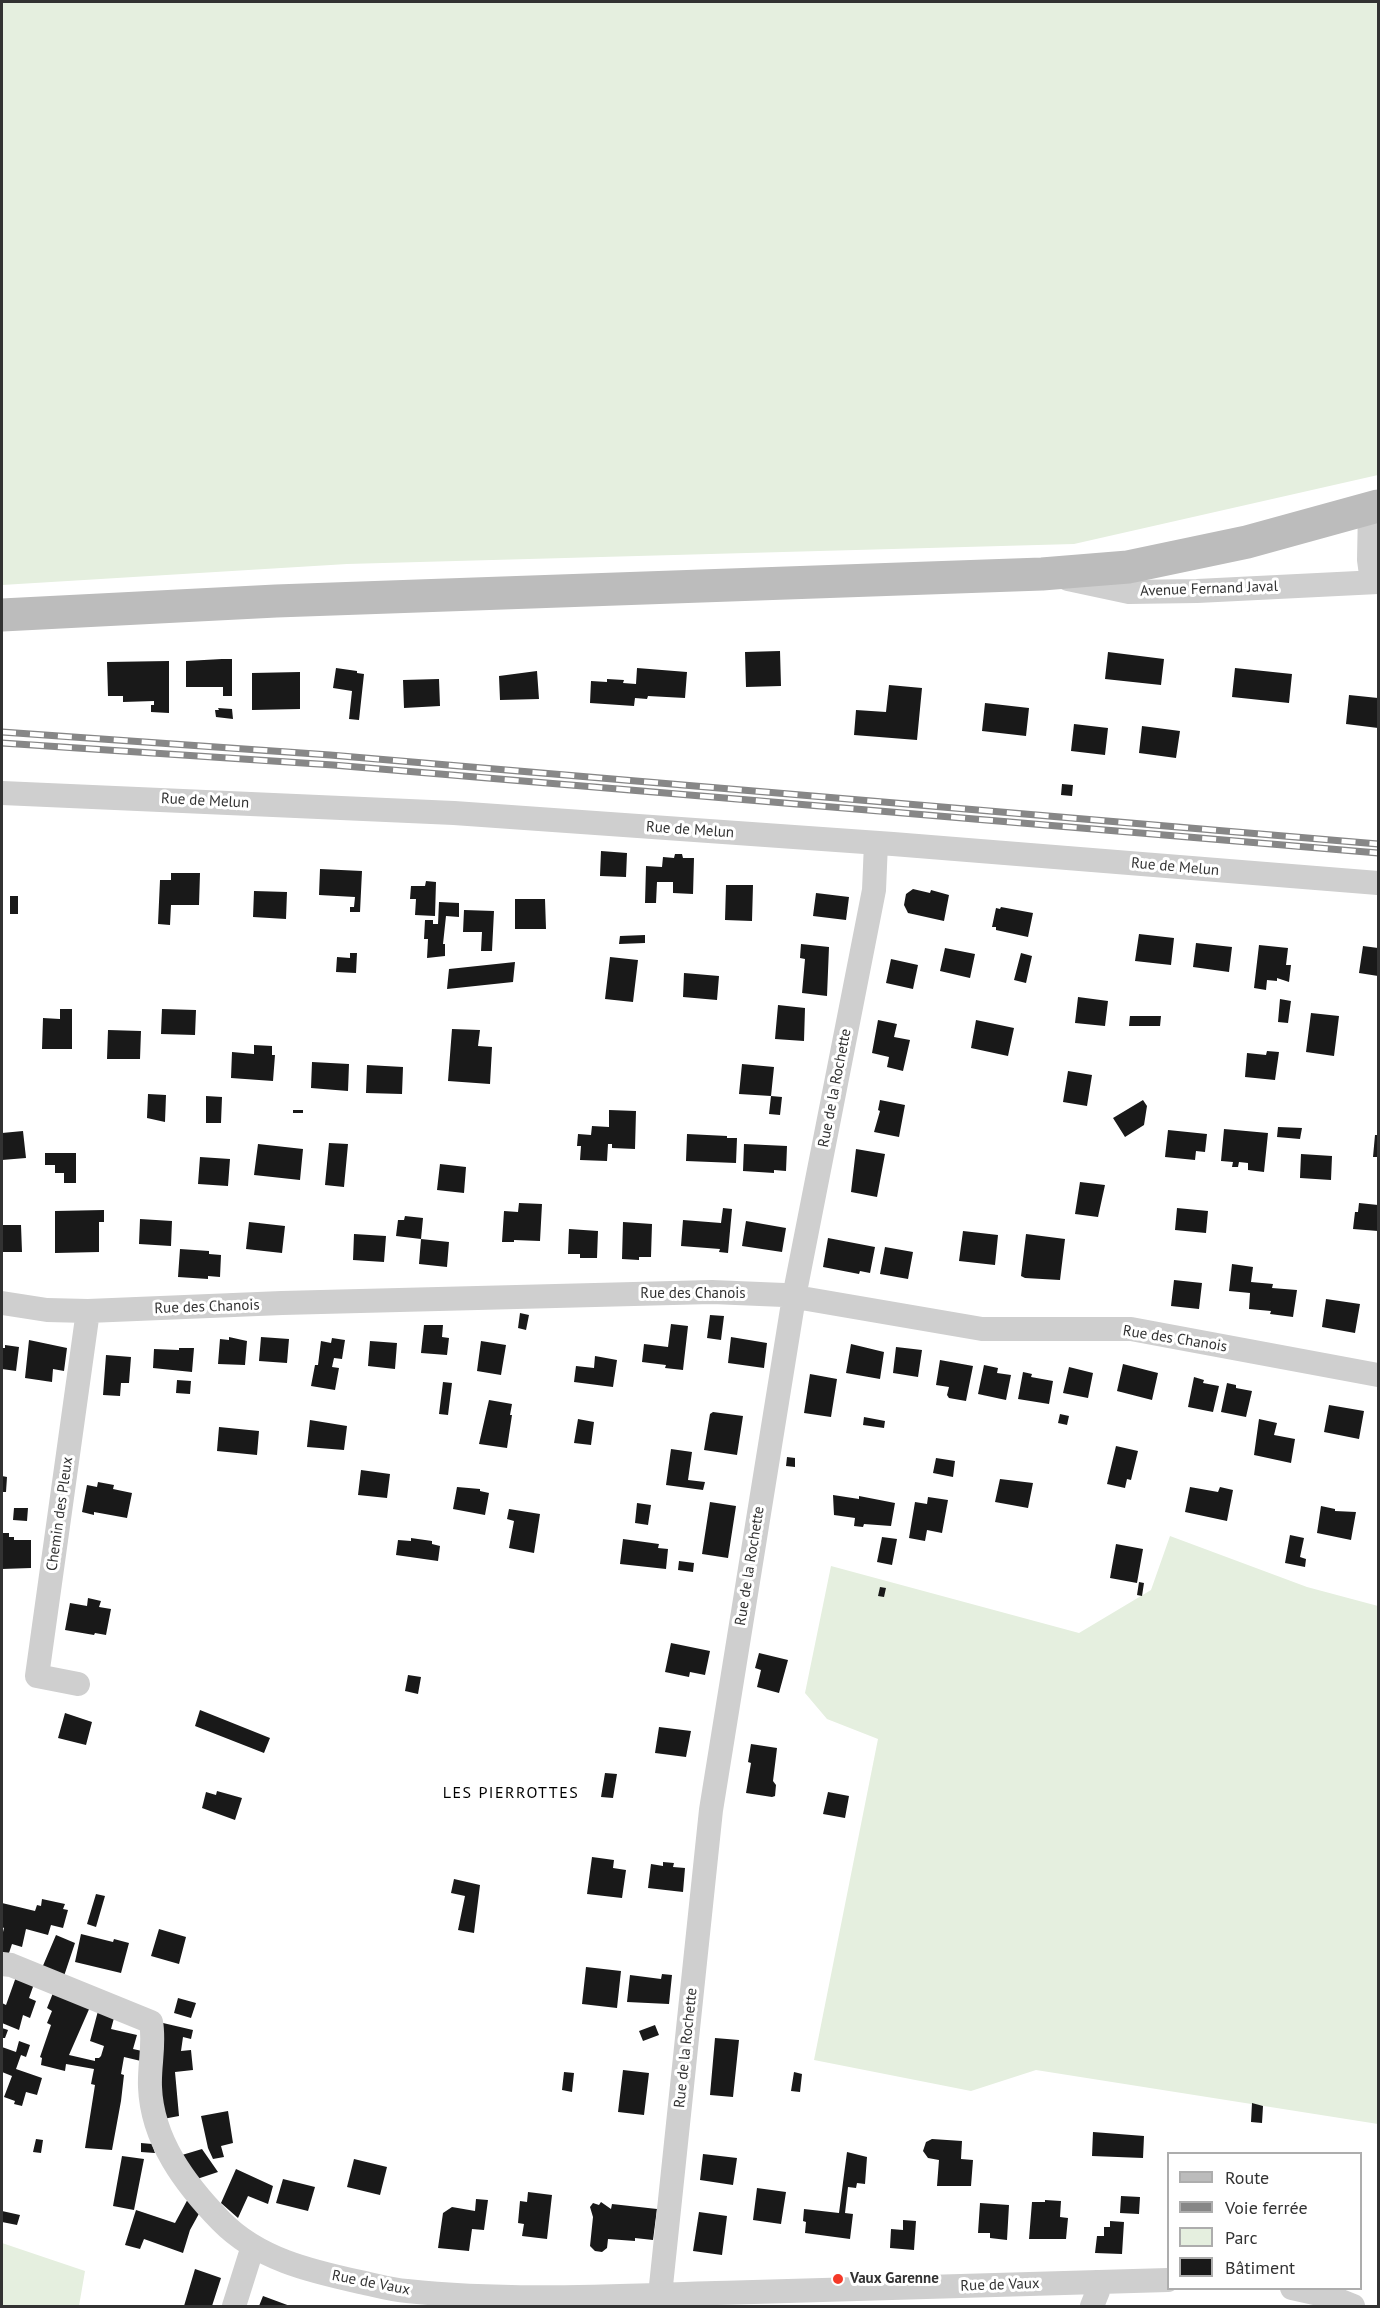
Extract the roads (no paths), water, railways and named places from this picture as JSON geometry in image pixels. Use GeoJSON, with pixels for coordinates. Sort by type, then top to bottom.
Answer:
{"type":"FeatureCollection","features":[{"type":"Feature","properties":{"kind":"main road"},"geometry":{"type":"LineString","coordinates":[[2,615],[264,602],[1042,574],[1128,567],[1247,543],[1374,508]]}},
{"type":"Feature","properties":{"kind":"street"},"geometry":{"type":"LineString","coordinates":[[1374,508],[1369,560],[1375,582]]}},
{"type":"Feature","properties":{"kind":"street","name":"Avenue Fernand Javal"},"geometry":{"type":"LineString","coordinates":[[1042,574],[1128,592],[1375,582]]}},
{"type":"Feature","properties":{"kind":"street","name":"Rue de Melun"},"geometry":{"type":"LineString","coordinates":[[2,793],[29,792],[454,813],[876,843],[1378,883]]}},
{"type":"Feature","properties":{"kind":"street","name":"Rue de la Rochette"},"geometry":{"type":"LineString","coordinates":[[660,2295],[711,1810],[794,1297],[874,890],[876,843]]}},
{"type":"Feature","properties":{"kind":"street","name":"Rue des Chanois"},"geometry":{"type":"LineString","coordinates":[[2,1303],[46,1310],[88,1311],[712,1292],[794,1297],[982,1329],[1131,1329],[1378,1375]]}},
{"type":"Feature","properties":{"kind":"street","name":"Chemin des Pleux"},"geometry":{"type":"LineString","coordinates":[[78,1684],[37,1676],[88,1311]]}},
{"type":"Feature","properties":{"kind":"street","name":"Rue de Vaux"},"geometry":{"type":"LineString","coordinates":[[2,1964],[11,1965],[151,2022],[153,2036],[150,2086],[152,2111],[158,2132],[168,2152],[187,2182],[222,2222],[253,2246],[293,2266],[405,2291],[535,2302],[660,2295],[1167,2280]]}},
{"type":"Feature","properties":{"kind":"street"},"geometry":{"type":"LineString","coordinates":[[234,2307],[253,2246]]}},
{"type":"Feature","properties":{"kind":"street"},"geometry":{"type":"LineString","coordinates":[[1092,2307],[1098,2291],[1097,2282]]}},
{"type":"Feature","properties":{"kind":"street"},"geometry":{"type":"LineString","coordinates":[[1297,2290],[1328,2296],[1353,2307]]}},
{"type":"Feature","properties":{"kind":"railway"},"geometry":{"type":"LineString","coordinates":[[2,732],[330,755],[1378,844]]}},
{"type":"Feature","properties":{"kind":"railway"},"geometry":{"type":"LineString","coordinates":[[2,743],[333,765],[1378,853]]}},
{"type":"Feature","properties":{"kind":"place","name":"Vaux Garenne"},"geometry":{"type":"Point","coordinates":[838,2279]}},
{"type":"Feature","properties":{"kind":"district","name":"LES PIERROTTES"},"geometry":{"type":"Point","coordinates":[511,1793]}}]}
